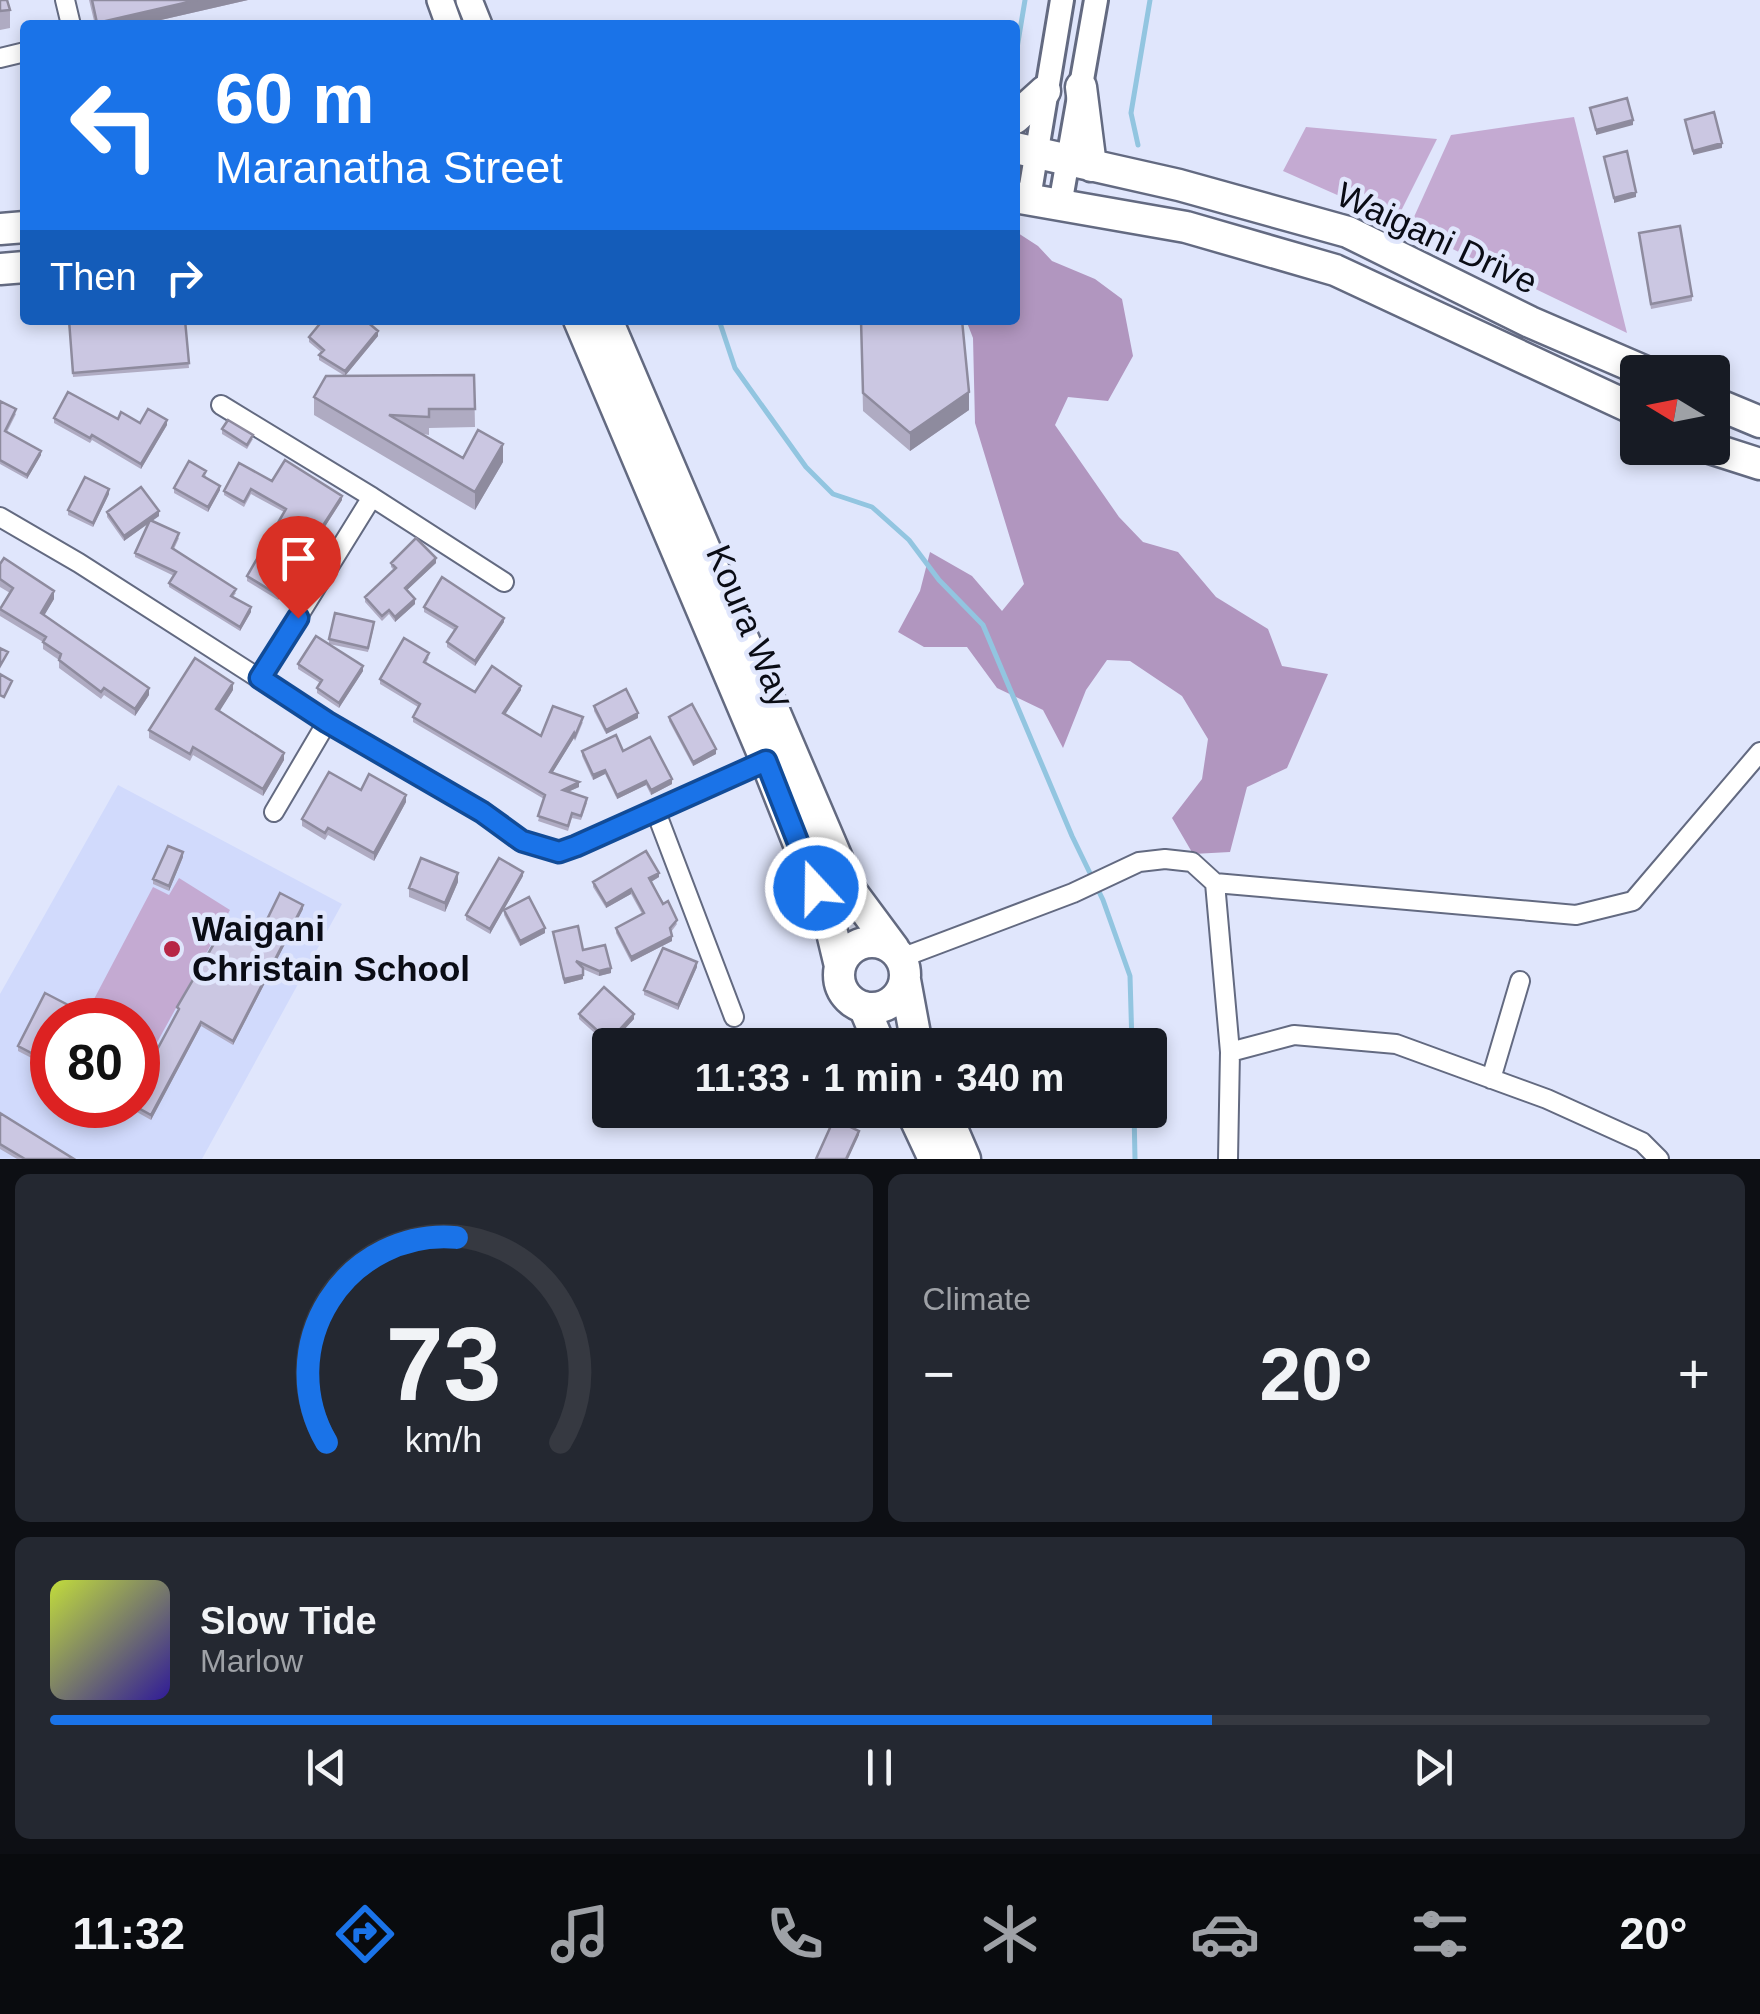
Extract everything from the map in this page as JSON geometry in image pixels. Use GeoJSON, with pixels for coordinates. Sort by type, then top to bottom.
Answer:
{"type":"FeatureCollection","features":[{"type":"Feature","properties":{"kind":"highway"},"geometry":{"type":"LineString","coordinates":[[1078,162],[1082,86]]}},
{"type":"Feature","properties":{"kind":"highway"},"geometry":{"type":"LineString","coordinates":[[1020,114],[1045,91]]}},
{"type":"Feature","properties":{"kind":"highway","name":"Waigani Drive"},"geometry":{"type":"LineString","coordinates":[[1025,150],[1198,189],[1348,232],[1530,322],[1620,361]]}},
{"type":"Feature","properties":{"kind":"highway","name":"Waigani Drive"},"geometry":{"type":"LineString","coordinates":[[1022,198],[1186,227],[1335,270],[1620,403]]}},
{"type":"Feature","properties":{"kind":"highway"},"geometry":{"type":"LineString","coordinates":[[1530,322],[1530,336],[1538,349],[1620,387]]}},
{"type":"Feature","properties":{"kind":"highway","name":"Koura Way"},"geometry":{"type":"LineString","coordinates":[[580,325],[766,761],[829,920],[840,966]]}},
{"type":"Feature","properties":{"kind":"highway","name":"Koura Way"},"geometry":{"type":"LineString","coordinates":[[609,325],[851,891],[900,963],[913,1028]]}},
{"type":"Feature","properties":{"kind":"highway"},"geometry":{"type":"LineString","coordinates":[[1730,410],[1760,422]]}},
{"type":"Feature","properties":{"kind":"highway"},"geometry":{"type":"LineString","coordinates":[[1730,454],[1760,464]]}},
{"type":"Feature","properties":{"kind":"highway"},"geometry":{"type":"LineString","coordinates":[[874,941],[900,963],[894,1000],[875,1008],[855,1003],[842,987],[840,966],[852,948],[874,941]]}},
{"type":"Feature","properties":{"kind":"highway"},"geometry":{"type":"LineString","coordinates":[[864,1006],[873,1028]]}},
{"type":"Feature","properties":{"kind":"highway"},"geometry":{"type":"LineString","coordinates":[[919,1128],[934,1159]]}},
{"type":"Feature","properties":{"kind":"highway"},"geometry":{"type":"LineString","coordinates":[[952,1128],[965,1159]]}},
{"type":"Feature","properties":{"kind":"street"},"geometry":{"type":"LineString","coordinates":[[1022,198],[1025,150],[1045,91],[1062,0]]}},
{"type":"Feature","properties":{"kind":"street"},"geometry":{"type":"LineString","coordinates":[[1082,86],[1096,0]]}},
{"type":"Feature","properties":{"kind":"street"},"geometry":{"type":"LineString","coordinates":[[1060,205],[1078,162]]}},
{"type":"Feature","properties":{"kind":"street"},"geometry":{"type":"LineString","coordinates":[[221,405],[504,582]]}},
{"type":"Feature","properties":{"kind":"street"},"geometry":{"type":"LineString","coordinates":[[260,678],[372,497]]}},
{"type":"Feature","properties":{"kind":"street"},"geometry":{"type":"LineString","coordinates":[[0,517],[327,722],[539,848],[559,852],[576,846],[766,761]]}},
{"type":"Feature","properties":{"kind":"street"},"geometry":{"type":"LineString","coordinates":[[274,812],[327,722]]}},
{"type":"Feature","properties":{"kind":"street"},"geometry":{"type":"LineString","coordinates":[[900,963],[1139,862],[1165,859],[1192,862],[1215,883],[1576,915],[1614,908],[1633,902],[1760,752]]}},
{"type":"Feature","properties":{"kind":"street"},"geometry":{"type":"LineString","coordinates":[[656,812],[734,1017]]}},
{"type":"Feature","properties":{"kind":"street"},"geometry":{"type":"LineString","coordinates":[[1215,883],[1230,1052],[1228,1159]]}},
{"type":"Feature","properties":{"kind":"street"},"geometry":{"type":"LineString","coordinates":[[1491,1079],[1520,980]]}},
{"type":"Feature","properties":{"kind":"street"},"geometry":{"type":"LineString","coordinates":[[1230,1052],[1294,1035],[1396,1044],[1642,1142],[1659,1159]]}},
{"type":"Feature","properties":{"kind":"shaded area"},"geometry":{"type":"Polygon","coordinates":[[[1574,117],[1627,333],[1409,228],[1451,135],[1574,117]]]}},
{"type":"Feature","properties":{"kind":"shaded area"},"geometry":{"type":"Polygon","coordinates":[[[1306,127],[1437,139],[1396,221],[1283,171],[1306,127]]]}},
{"type":"Feature","properties":{"kind":"shaded area"},"geometry":{"type":"Polygon","coordinates":[[[1020,234],[1052,261],[1095,279],[1122,299],[1133,356],[1108,401],[1068,397],[1055,425],[1119,517],[1143,542],[1178,552],[1216,597],[1268,629],[1282,666],[1328,674],[1287,768],[1247,787],[1230,852],[1193,854],[1172,818],[1202,779],[1208,739],[1182,696],[1130,661],[1107,660],[1086,690],[1063,748],[1043,710],[997,688],[967,647],[924,647],[898,632],[920,591],[930,552],[972,576],[1002,611],[1024,584],[975,423],[973,338],[968,325],[1020,325],[1020,234]]]}},
{"type":"Feature","properties":{"kind":"shaded area","name":"Waigani Christain School"},"geometry":{"type":"Polygon","coordinates":[[[118,785],[342,904],[202,1159],[0,1159],[0,994],[118,785]]]}},
{"type":"Feature","properties":{"kind":"shaded area"},"geometry":{"type":"Polygon","coordinates":[[[179,878],[230,910],[160,1037],[160,998],[95,998],[153,887],[169,895],[179,878]]]}},
{"type":"Feature","properties":{"kind":"building"},"geometry":{"type":"Polygon","coordinates":[[[0,0],[7,0],[10,10],[0,11],[0,0]]]}},
{"type":"Feature","properties":{"kind":"building"},"geometry":{"type":"Polygon","coordinates":[[[92,0],[197,0],[110,20],[96,20],[92,0]]]}},
{"type":"Feature","properties":{"kind":"building"},"geometry":{"type":"Polygon","coordinates":[[[1627,98],[1633,120],[1596,130],[1590,108],[1627,98]]]}},
{"type":"Feature","properties":{"kind":"building"},"geometry":{"type":"Polygon","coordinates":[[[1714,112],[1722,143],[1693,151],[1685,120],[1714,112]]]}},
{"type":"Feature","properties":{"kind":"building"},"geometry":{"type":"Polygon","coordinates":[[[1627,151],[1636,192],[1614,198],[1604,157],[1627,151]]]}},
{"type":"Feature","properties":{"kind":"building"},"geometry":{"type":"Polygon","coordinates":[[[1680,226],[1692,296],[1651,304],[1639,233],[1680,226]]]}},
{"type":"Feature","properties":{"kind":"building"},"geometry":{"type":"Polygon","coordinates":[[[69,325],[185,325],[189,363],[73,373],[69,325]]]}},
{"type":"Feature","properties":{"kind":"building"},"geometry":{"type":"Polygon","coordinates":[[[319,325],[371,325],[378,331],[345,371],[319,355],[324,350],[309,337],[319,325]]]}},
{"type":"Feature","properties":{"kind":"building"},"geometry":{"type":"Polygon","coordinates":[[[861,325],[962,325],[969,392],[910,433],[863,393],[861,325]]]}},
{"type":"Feature","properties":{"kind":"building"},"geometry":{"type":"Polygon","coordinates":[[[474,375],[475,409],[429,409],[429,417],[389,415],[463,458],[478,430],[503,444],[475,492],[314,397],[326,376],[474,375]]]}},
{"type":"Feature","properties":{"kind":"building"},"geometry":{"type":"Polygon","coordinates":[[[68,392],[118,419],[121,412],[140,423],[148,409],[167,420],[141,464],[54,418],[68,392]]]}},
{"type":"Feature","properties":{"kind":"building"},"geometry":{"type":"Polygon","coordinates":[[[0,401],[16,409],[5,431],[41,451],[27,475],[0,460],[0,401]]]}},
{"type":"Feature","properties":{"kind":"building"},"geometry":{"type":"Polygon","coordinates":[[[228,420],[253,435],[247,445],[222,429],[228,420]]]}},
{"type":"Feature","properties":{"kind":"building"},"geometry":{"type":"Polygon","coordinates":[[[285,460],[342,496],[278,595],[247,576],[286,509],[251,489],[244,502],[224,491],[239,463],[272,481],[285,460]]]}},
{"type":"Feature","properties":{"kind":"building"},"geometry":{"type":"Polygon","coordinates":[[[189,461],[220,486],[208,507],[174,488],[189,461]]]}},
{"type":"Feature","properties":{"kind":"building"},"geometry":{"type":"Polygon","coordinates":[[[85,477],[109,489],[93,523],[68,510],[85,477]]]}},
{"type":"Feature","properties":{"kind":"building"},"geometry":{"type":"Polygon","coordinates":[[[141,487],[159,511],[124,536],[107,512],[141,487]]]}},
{"type":"Feature","properties":{"kind":"building"},"geometry":{"type":"Polygon","coordinates":[[[150,520],[179,533],[172,548],[236,589],[231,596],[251,607],[240,627],[169,583],[176,572],[135,553],[150,520]]]}},
{"type":"Feature","properties":{"kind":"building"},"geometry":{"type":"Polygon","coordinates":[[[416,538],[436,558],[405,588],[415,599],[395,617],[389,610],[382,616],[365,597],[396,568],[391,563],[416,538]]]}},
{"type":"Feature","properties":{"kind":"building"},"geometry":{"type":"Polygon","coordinates":[[[4,558],[54,591],[41,613],[149,688],[135,709],[104,688],[101,692],[59,660],[61,654],[43,642],[46,637],[0,609],[13,588],[0,579],[4,558]]]}},
{"type":"Feature","properties":{"kind":"building"},"geometry":{"type":"Polygon","coordinates":[[[442,577],[504,618],[475,661],[447,642],[457,627],[424,607],[442,577]]]}},
{"type":"Feature","properties":{"kind":"building"},"geometry":{"type":"Polygon","coordinates":[[[335,613],[374,622],[368,648],[329,639],[335,613]]]}},
{"type":"Feature","properties":{"kind":"building"},"geometry":{"type":"Polygon","coordinates":[[[316,636],[363,666],[339,703],[317,688],[322,680],[298,664],[316,636]]]}},
{"type":"Feature","properties":{"kind":"building"},"geometry":{"type":"Polygon","coordinates":[[[404,638],[429,653],[424,662],[475,692],[492,666],[521,686],[503,713],[541,736],[553,706],[583,717],[550,772],[579,782],[563,790],[587,798],[581,816],[572,813],[568,826],[538,816],[545,795],[413,717],[420,704],[380,679],[404,638]]]}},
{"type":"Feature","properties":{"kind":"building"},"geometry":{"type":"Polygon","coordinates":[[[0,648],[8,652],[0,666],[0,648]]]}},
{"type":"Feature","properties":{"kind":"building"},"geometry":{"type":"Polygon","coordinates":[[[195,658],[233,683],[216,709],[284,753],[263,789],[193,747],[190,754],[149,730],[195,658]]]}},
{"type":"Feature","properties":{"kind":"building"},"geometry":{"type":"Polygon","coordinates":[[[0,674],[12,681],[4,697],[0,695],[0,674]]]}},
{"type":"Feature","properties":{"kind":"building"},"geometry":{"type":"Polygon","coordinates":[[[626,689],[638,713],[606,730],[594,706],[626,689]]]}},
{"type":"Feature","properties":{"kind":"building"},"geometry":{"type":"Polygon","coordinates":[[[692,704],[716,749],[693,762],[669,717],[692,704]]]}},
{"type":"Feature","properties":{"kind":"building"},"geometry":{"type":"Polygon","coordinates":[[[616,735],[623,751],[650,737],[672,779],[651,790],[646,781],[617,795],[605,770],[593,775],[582,751],[616,735]]]}},
{"type":"Feature","properties":{"kind":"building"},"geometry":{"type":"Polygon","coordinates":[[[329,772],[361,790],[369,774],[406,795],[374,853],[302,819],[329,772]]]}},
{"type":"Feature","properties":{"kind":"building"},"geometry":{"type":"Polygon","coordinates":[[[168,846],[183,852],[169,886],[153,879],[168,846]]]}},
{"type":"Feature","properties":{"kind":"building"},"geometry":{"type":"Polygon","coordinates":[[[646,851],[659,873],[649,878],[663,904],[668,901],[677,920],[670,928],[672,936],[631,957],[616,928],[644,913],[631,889],[606,904],[593,882],[646,851]]]}},
{"type":"Feature","properties":{"kind":"building"},"geometry":{"type":"Polygon","coordinates":[[[421,858],[458,873],[445,903],[409,888],[421,858]]]}},
{"type":"Feature","properties":{"kind":"building"},"geometry":{"type":"Polygon","coordinates":[[[499,858],[523,872],[490,929],[466,915],[499,858]]]}},
{"type":"Feature","properties":{"kind":"building"},"geometry":{"type":"Polygon","coordinates":[[[280,893],[303,905],[233,1041],[201,1022],[160,1098],[160,1044],[226,923],[257,940],[280,893]]]}},
{"type":"Feature","properties":{"kind":"building"},"geometry":{"type":"Polygon","coordinates":[[[529,897],[545,928],[520,941],[504,910],[529,897]]]}},
{"type":"Feature","properties":{"kind":"building"},"geometry":{"type":"Polygon","coordinates":[[[578,926],[583,950],[605,945],[611,968],[599,971],[576,961],[583,968],[583,975],[564,979],[553,932],[578,926]]]}},
{"type":"Feature","properties":{"kind":"building"},"geometry":{"type":"Polygon","coordinates":[[[663,948],[697,962],[678,1005],[644,990],[663,948]]]}},
{"type":"Feature","properties":{"kind":"building"},"geometry":{"type":"Polygon","coordinates":[[[604,987],[634,1014],[621,1028],[595,1028],[579,1014],[604,987]]]}},
{"type":"Feature","properties":{"kind":"building"},"geometry":{"type":"Polygon","coordinates":[[[30,1022],[30,1052],[18,1046],[30,1022]]]}},
{"type":"Feature","properties":{"kind":"building"},"geometry":{"type":"Polygon","coordinates":[[[0,1113],[74,1159],[25,1159],[0,1144],[0,1113]]]}},
{"type":"Feature","properties":{"kind":"building"},"geometry":{"type":"Polygon","coordinates":[[[830,1128],[859,1131],[846,1159],[816,1159],[830,1128]]]}},
{"type":"Feature","properties":{"kind":"waterway"},"geometry":{"type":"LineString","coordinates":[[1020,30],[1025,0]]}},
{"type":"Feature","properties":{"kind":"waterway"},"geometry":{"type":"LineString","coordinates":[[1138,145],[1131,113],[1150,0]]}},
{"type":"Feature","properties":{"kind":"waterway"},"geometry":{"type":"LineString","coordinates":[[721,325],[735,368],[806,467],[833,494],[872,507],[909,540],[939,580],[983,625],[1103,900],[1130,976],[1132,1028]]}},
{"type":"Feature","properties":{"kind":"waterway"},"geometry":{"type":"LineString","coordinates":[[1134,1128],[1135,1159]]}},
{"type":"Feature","properties":{"kind":"place","name":"Waigani Christain School"},"geometry":{"type":"Point","coordinates":[172,949]}},
{"type":"Feature","properties":{"kind":"route"},"geometry":{"type":"LineString","coordinates":[[298,618],[260,678],[327,722],[482,812],[522,841],[559,852],[766,761],[816,888]]}}]}
